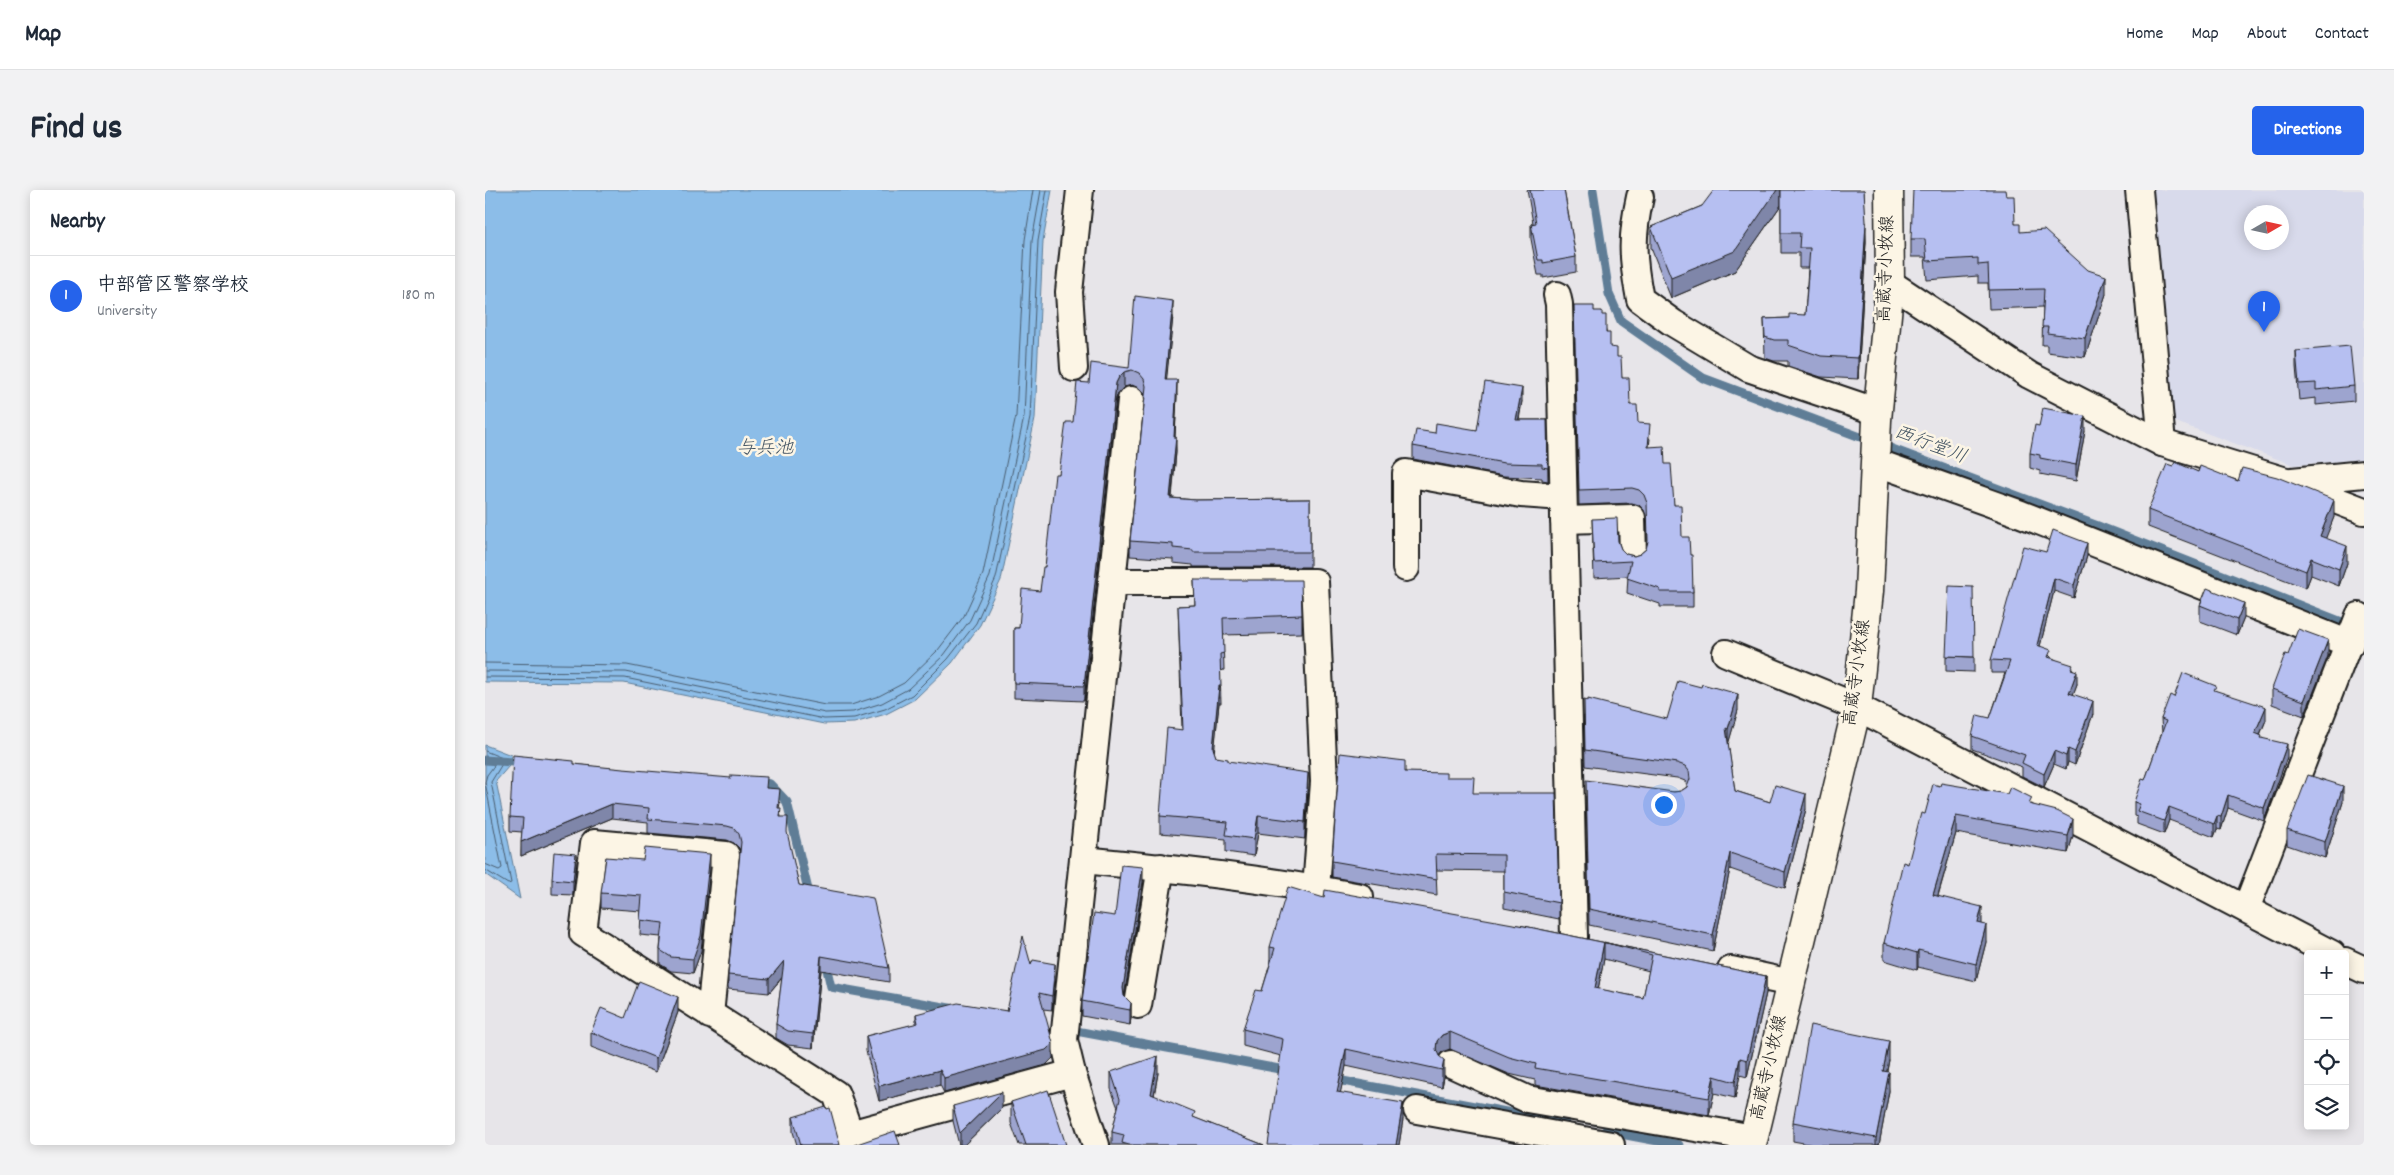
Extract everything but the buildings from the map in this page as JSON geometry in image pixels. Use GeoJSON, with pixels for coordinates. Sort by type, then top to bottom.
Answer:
{"type":"FeatureCollection","features":[{"type":"Feature","properties":{"kind":"main road","name":"高蔵寺小牧線"},"geometry":{"type":"LineString","coordinates":[[1753,1141],[1857,707],[1869,590],[1875,458],[1889,283],[1889,190]]}},
{"type":"Feature","properties":{"kind":"street"},"geometry":{"type":"LineString","coordinates":[[1074,368],[1069,292],[1080,190]]}},
{"type":"Feature","properties":{"kind":"street"},"geometry":{"type":"LineString","coordinates":[[2139,190],[2162,443]]}},
{"type":"Feature","properties":{"kind":"street"},"geometry":{"type":"LineString","coordinates":[[1640,197],[1633,226],[1633,262],[1640,299],[1673,323],[1748,368],[1878,416]]}},
{"type":"Feature","properties":{"kind":"street"},"geometry":{"type":"LineString","coordinates":[[1889,283],[2029,375],[2162,443],[2286,481],[2364,511]]}},
{"type":"Feature","properties":{"kind":"street"},"geometry":{"type":"LineString","coordinates":[[1557,295],[1574,937]]}},
{"type":"Feature","properties":{"kind":"street"},"geometry":{"type":"LineString","coordinates":[[1096,1145],[1072,1073],[1064,1040],[1131,400]]}},
{"type":"Feature","properties":{"kind":"street"},"geometry":{"type":"LineString","coordinates":[[1875,458],[2350,644]]}},
{"type":"Feature","properties":{"kind":"street"},"geometry":{"type":"LineString","coordinates":[[1406,568],[1406,473],[1521,494],[1564,509],[1632,518],[1633,556]]}},
{"type":"Feature","properties":{"kind":"street"},"geometry":{"type":"LineString","coordinates":[[2286,481],[2364,474]]}},
{"type":"Feature","properties":{"kind":"street"},"geometry":{"type":"LineString","coordinates":[[1112,582],[1315,582],[1324,782],[1316,888]]}},
{"type":"Feature","properties":{"kind":"street"},"geometry":{"type":"LineString","coordinates":[[2246,909],[2350,644],[2359,616]]}},
{"type":"Feature","properties":{"kind":"street"},"geometry":{"type":"LineString","coordinates":[[1726,653],[1857,707],[2324,950]]}},
{"type":"Feature","properties":{"kind":"street"},"geometry":{"type":"LineString","coordinates":[[1570,779],[1599,782]]}},
{"type":"Feature","properties":{"kind":"street"},"geometry":{"type":"LineString","coordinates":[[710,1015],[727,855],[594,844],[583,933],[710,1015],[836,1094],[851,1140],[1072,1073]]}},
{"type":"Feature","properties":{"kind":"street"},"geometry":{"type":"LineString","coordinates":[[1083,860],[1161,867],[1316,888],[1383,901]]}},
{"type":"Feature","properties":{"kind":"street"},"geometry":{"type":"LineString","coordinates":[[1138,1005],[1161,867]]}},
{"type":"Feature","properties":{"kind":"street"},"geometry":{"type":"LineString","coordinates":[[1545,932],[1602,943]]}},
{"type":"Feature","properties":{"kind":"street"},"geometry":{"type":"LineString","coordinates":[[2349,963],[2364,970]]}},
{"type":"Feature","properties":{"kind":"street"},"geometry":{"type":"LineString","coordinates":[[1706,965],[1791,983]]}},
{"type":"Feature","properties":{"kind":"street"},"geometry":{"type":"LineString","coordinates":[[1451,1064],[1527,1099],[1753,1141]]}},
{"type":"Feature","properties":{"kind":"street"},"geometry":{"type":"LineString","coordinates":[[1417,1110],[1611,1145]]}},
{"type":"Feature","properties":{"kind":"shaded area"},"geometry":{"type":"Polygon","coordinates":[[[2148,190],[2364,190],[2364,459],[2294,465],[2173,421],[2148,190]]]}},
{"type":"Feature","properties":{"kind":"water","name":"与兵池"},"geometry":{"type":"Polygon","coordinates":[[[485,190],[1052,190],[1043,241],[1035,419],[1001,580],[980,625],[952,663],[915,699],[886,714],[854,723],[824,724],[624,683],[485,682],[485,190]]]}},
{"type":"Feature","properties":{"kind":"water"},"geometry":{"type":"Polygon","coordinates":[[[485,745],[511,755],[509,766],[496,781],[520,899],[485,874],[485,745]]]}},
{"type":"Feature","properties":{"kind":"waterway","name":"西行堂川"},"geometry":{"type":"LineString","coordinates":[[1593,190],[1609,294],[1621,321],[1703,378],[2098,526],[2352,626]]}},
{"type":"Feature","properties":{"kind":"waterway"},"geometry":{"type":"LineString","coordinates":[[485,760],[525,763]]}},
{"type":"Feature","properties":{"kind":"waterway"},"geometry":{"type":"LineString","coordinates":[[757,782],[770,784],[787,802],[810,898]]}},
{"type":"Feature","properties":{"kind":"waterway"},"geometry":{"type":"LineString","coordinates":[[825,961],[831,987],[955,1009]]}},
{"type":"Feature","properties":{"kind":"waterway"},"geometry":{"type":"LineString","coordinates":[[1076,1031],[1290,1071]]}},
{"type":"Feature","properties":{"kind":"waterway"},"geometry":{"type":"LineString","coordinates":[[1332,1079],[1565,1123]]}},
{"type":"Feature","properties":{"kind":"waterway"},"geometry":{"type":"LineString","coordinates":[[1605,1131],[1679,1145]]}},
{"type":"Feature","properties":{"kind":"place","name":"中部管区警察学校"},"geometry":{"type":"Point","coordinates":[2264,332]}}]}
